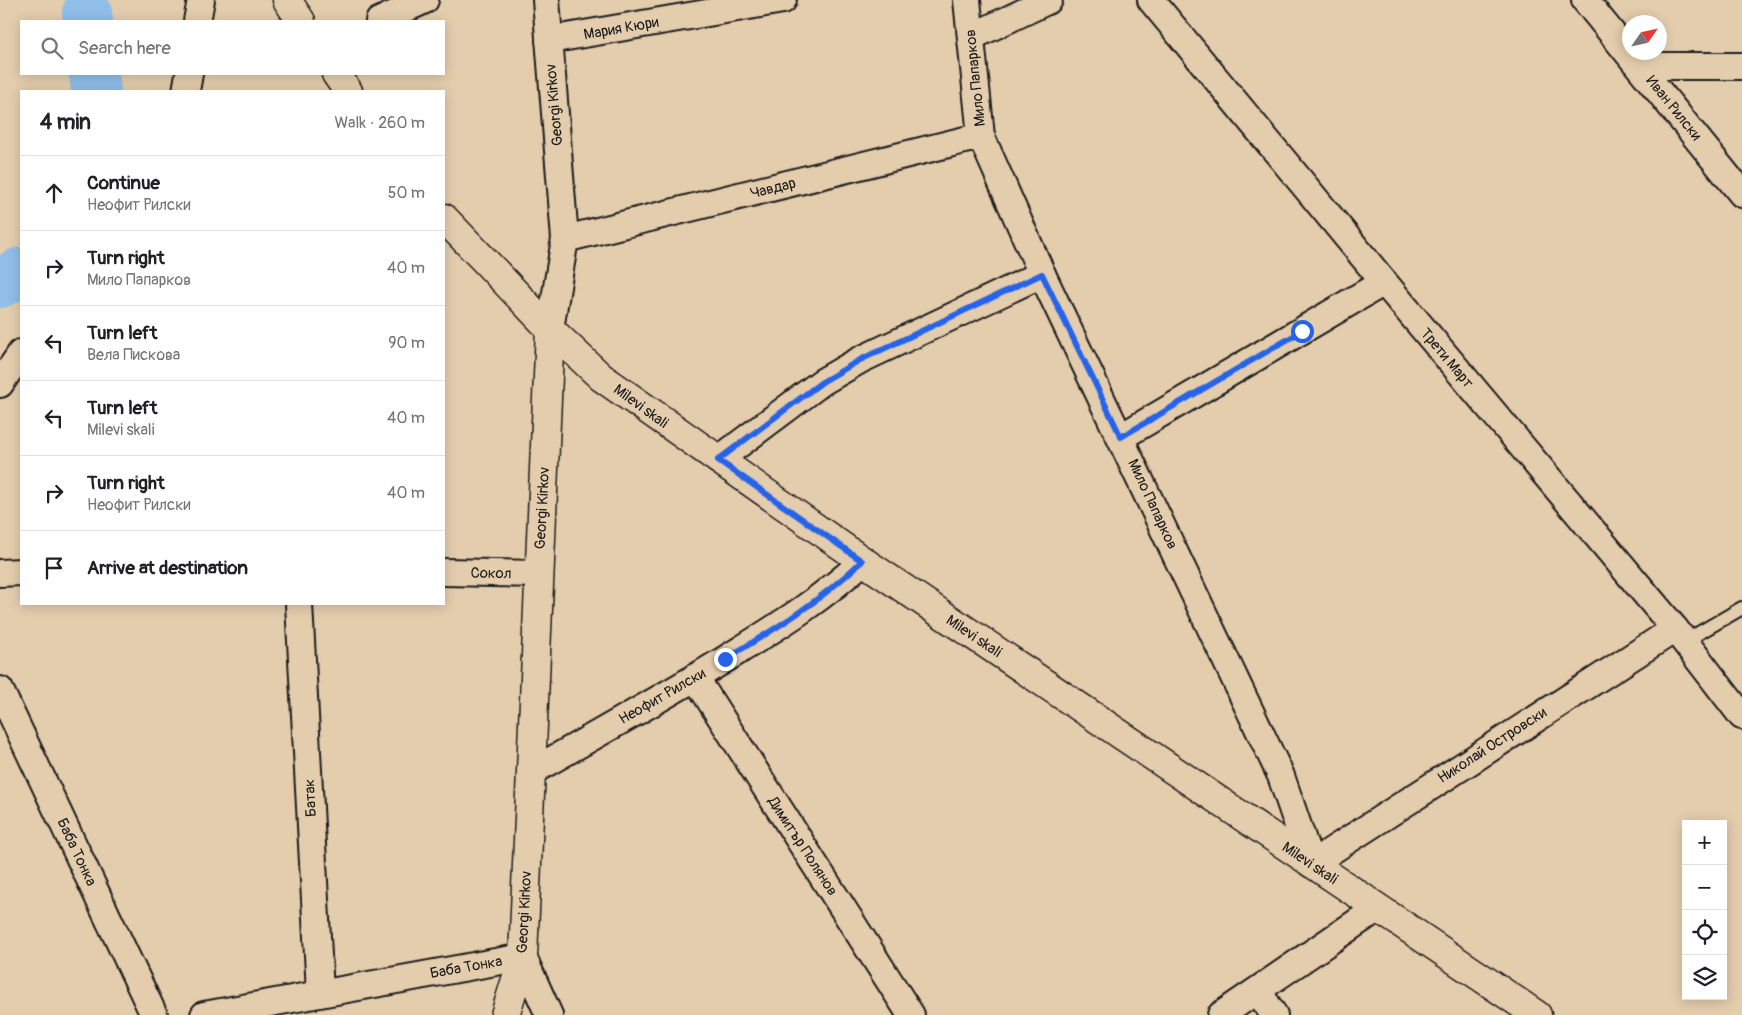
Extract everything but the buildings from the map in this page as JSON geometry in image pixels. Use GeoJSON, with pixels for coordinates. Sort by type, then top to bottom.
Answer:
{"type":"FeatureCollection","features":[{"type":"Feature","properties":{"kind":"street"},"geometry":{"type":"LineString","coordinates":[[197,20],[201,0]]}},
{"type":"Feature","properties":{"kind":"street"},"geometry":{"type":"LineString","coordinates":[[287,0],[300,20]]}},
{"type":"Feature","properties":{"kind":"street"},"geometry":{"type":"LineString","coordinates":[[381,20],[425,0]]}},
{"type":"Feature","properties":{"kind":"street","name":"Georgi Kirkov"},"geometry":{"type":"LineString","coordinates":[[505,1015],[522,957],[550,329],[565,239],[546,0]]}},
{"type":"Feature","properties":{"kind":"street","name":"Мария Кюри"},"geometry":{"type":"LineString","coordinates":[[549,40],[783,0]]}},
{"type":"Feature","properties":{"kind":"street","name":"Мило Папарков"},"geometry":{"type":"LineString","coordinates":[[967,0],[981,136],[1042,274],[1121,437],[1280,776],[1311,864]]}},
{"type":"Feature","properties":{"kind":"street"},"geometry":{"type":"LineString","coordinates":[[971,37],[1049,0]]}},
{"type":"Feature","properties":{"kind":"street","name":"Трети Март"},"geometry":{"type":"LineString","coordinates":[[1151,0],[1680,635],[1742,716]]}},
{"type":"Feature","properties":{"kind":"street","name":"Иван Рилски"},"geometry":{"type":"LineString","coordinates":[[1585,0],[1742,194]]}},
{"type":"Feature","properties":{"kind":"street"},"geometry":{"type":"LineString","coordinates":[[1640,66],[1742,66]]}},
{"type":"Feature","properties":{"kind":"street"},"geometry":{"type":"LineString","coordinates":[[186,90],[189,75]]}},
{"type":"Feature","properties":{"kind":"street"},"geometry":{"type":"LineString","coordinates":[[337,75],[347,90]]}},
{"type":"Feature","properties":{"kind":"street","name":"Чавдар"},"geometry":{"type":"LineString","coordinates":[[565,239],[981,136]]}},
{"type":"Feature","properties":{"kind":"street","name":"Milevi skali"},"geometry":{"type":"LineString","coordinates":[[445,219],[550,329],[601,377],[862,561],[1536,1015]]}},
{"type":"Feature","properties":{"kind":"street"},"geometry":{"type":"LineString","coordinates":[[718,460],[822,382],[860,360],[1042,274]]}},
{"type":"Feature","properties":{"kind":"street"},"geometry":{"type":"LineString","coordinates":[[1121,437],[1384,282]]}},
{"type":"Feature","properties":{"kind":"street"},"geometry":{"type":"LineString","coordinates":[[0,384],[20,354]]}},
{"type":"Feature","properties":{"kind":"street","name":"Неофит Рилски"},"geometry":{"type":"LineString","coordinates":[[531,772],[695,677],[801,612],[832,590],[862,561]]}},
{"type":"Feature","properties":{"kind":"street"},"geometry":{"type":"LineString","coordinates":[[0,573],[20,572]]}},
{"type":"Feature","properties":{"kind":"street","name":"Сокол"},"geometry":{"type":"LineString","coordinates":[[445,572],[539,574]]}},
{"type":"Feature","properties":{"kind":"street","name":"Батак"},"geometry":{"type":"LineString","coordinates":[[299,605],[320,992]]}},
{"type":"Feature","properties":{"kind":"street","name":"Николай Островски"},"geometry":{"type":"LineString","coordinates":[[1311,864],[1680,635]]}},
{"type":"Feature","properties":{"kind":"street","name":"Димитър Полянов"},"geometry":{"type":"LineString","coordinates":[[695,677],[911,1015]]}},
{"type":"Feature","properties":{"kind":"street","name":"Баба Тонка"},"geometry":{"type":"LineString","coordinates":[[0,690],[154,1015]]}},
{"type":"Feature","properties":{"kind":"street"},"geometry":{"type":"LineString","coordinates":[[1221,1015],[1378,908]]}},
{"type":"Feature","properties":{"kind":"street"},"geometry":{"type":"LineString","coordinates":[[522,957],[549,1015]]}},
{"type":"Feature","properties":{"kind":"street","name":"Баба Тонка"},"geometry":{"type":"LineString","coordinates":[[204,1015],[320,992],[522,957]]}},
{"type":"Feature","properties":{"kind":"street"},"geometry":{"type":"LineString","coordinates":[[1258,991],[1274,1015]]}},
{"type":"Feature","properties":{"kind":"lane"},"geometry":{"type":"LineString","coordinates":[[1680,635],[1742,608]]}},
{"type":"Feature","properties":{"kind":"waterway"},"geometry":{"type":"LineString","coordinates":[[87,13],[88,20]]}},
{"type":"Feature","properties":{"kind":"waterway"},"geometry":{"type":"LineString","coordinates":[[94,75],[96,90]]}},
{"type":"Feature","properties":{"kind":"waterway"},"geometry":{"type":"LineString","coordinates":[[0,283],[20,273]]}},
{"type":"Feature","properties":{"kind":"route"},"geometry":{"type":"LineString","coordinates":[[725,659],[801,612],[832,590],[862,561],[718,460],[822,382],[860,360],[1042,274],[1121,437],[1302,331]]}}]}
